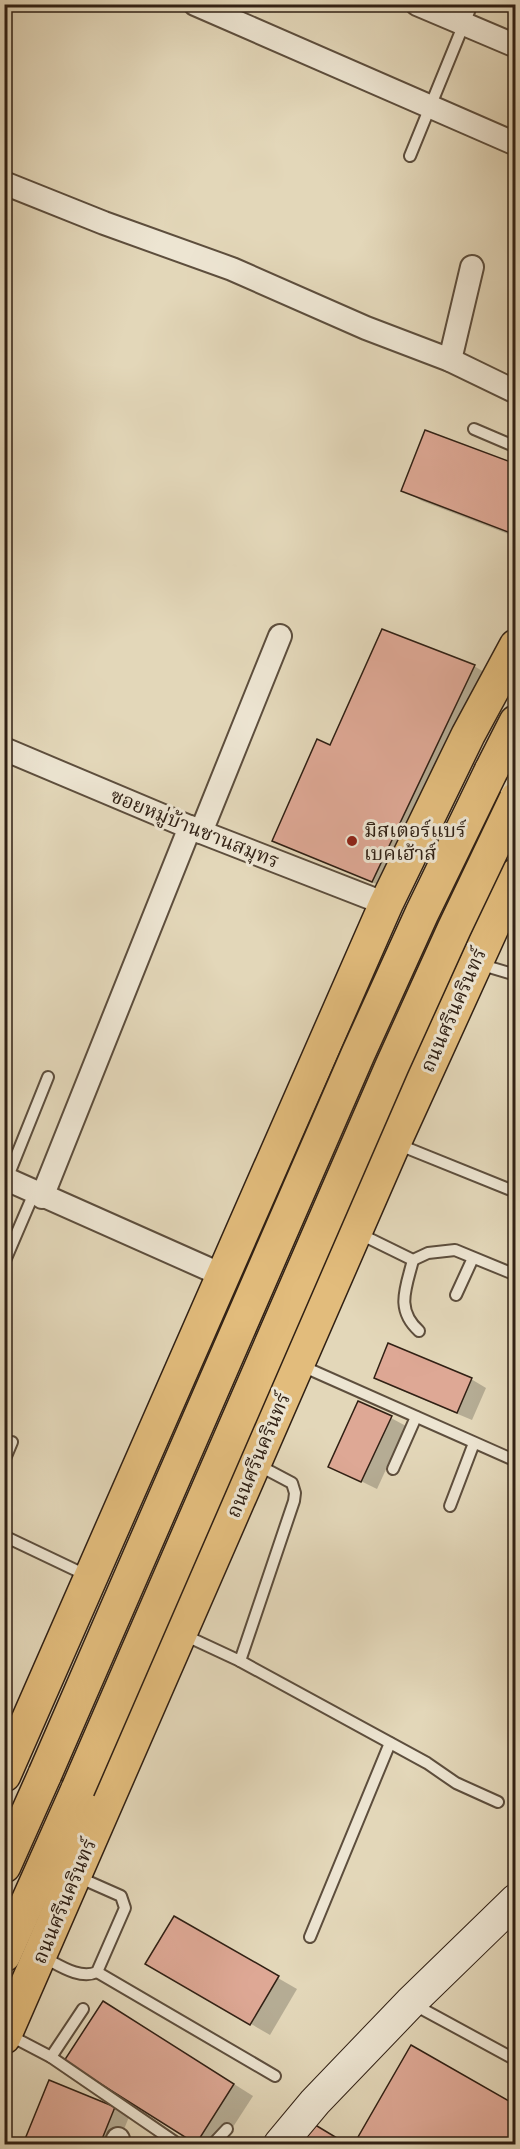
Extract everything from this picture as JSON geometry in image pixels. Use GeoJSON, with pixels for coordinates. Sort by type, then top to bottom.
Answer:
{"type":"FeatureCollection","features":[{"type":"Feature","properties":{"kind":"main road"},"geometry":{"type":"LineString","coordinates":[[4,1775],[14,1723],[91,1577],[386,904],[468,735],[516,646]]}},
{"type":"Feature","properties":{"kind":"main road"},"geometry":{"type":"LineString","coordinates":[[4,1866],[358,1054],[422,913],[516,722]]}},
{"type":"Feature","properties":{"kind":"main road","name":"ถนนศรีนครินทร์"},"geometry":{"type":"LineString","coordinates":[[4,1956],[392,1066],[516,799]]}},
{"type":"Feature","properties":{"kind":"main road","name":"ถนนศรีนครินทร์"},"geometry":{"type":"LineString","coordinates":[[5,2035],[375,1185],[474,962],[514,883]]}},
{"type":"Feature","properties":{"kind":"main road"},"geometry":{"type":"LineString","coordinates":[[279,1147],[280,1169],[285,1186],[296,1203],[310,1212],[321,1214],[341,1211],[359,1201],[375,1185]]}},
{"type":"Feature","properties":{"kind":"main road"},"geometry":{"type":"LineString","coordinates":[[171,1394],[204,1373],[221,1370],[240,1373],[250,1379],[262,1394],[268,1416],[261,1449]]}},
{"type":"Feature","properties":{"kind":"street"},"geometry":{"type":"LineString","coordinates":[[195,4],[222,10],[516,144]]}},
{"type":"Feature","properties":{"kind":"street"},"geometry":{"type":"LineString","coordinates":[[417,4],[468,14],[516,46]]}},
{"type":"Feature","properties":{"kind":"street"},"geometry":{"type":"LineString","coordinates":[[4,183],[104,223],[232,269],[366,328],[450,360],[516,392]]}},
{"type":"Feature","properties":{"kind":"street"},"geometry":{"type":"LineString","coordinates":[[450,360],[472,267]]}},
{"type":"Feature","properties":{"kind":"street"},"geometry":{"type":"LineString","coordinates":[[38,1195],[280,636]]}},
{"type":"Feature","properties":{"kind":"street","name":"ซอยหมู่บ้านชานสมุทร"},"geometry":{"type":"LineString","coordinates":[[4,749],[195,830],[386,904]]}},
{"type":"Feature","properties":{"kind":"street"},"geometry":{"type":"LineString","coordinates":[[6,1179],[222,1275]]}},
{"type":"Feature","properties":{"kind":"street"},"geometry":{"type":"LineString","coordinates":[[280,2145],[315,2102],[410,2003],[516,1900]]}},
{"type":"Feature","properties":{"kind":"lane"},"geometry":{"type":"LineString","coordinates":[[410,156],[468,14]]}},
{"type":"Feature","properties":{"kind":"lane"},"geometry":{"type":"LineString","coordinates":[[474,429],[516,447]]}},
{"type":"Feature","properties":{"kind":"lane"},"geometry":{"type":"LineString","coordinates":[[474,962],[516,975]]}},
{"type":"Feature","properties":{"kind":"lane"},"geometry":{"type":"LineString","coordinates":[[6,1179],[48,1077]]}},
{"type":"Feature","properties":{"kind":"lane"},"geometry":{"type":"LineString","coordinates":[[394,1143],[516,1192]]}},
{"type":"Feature","properties":{"kind":"lane"},"geometry":{"type":"LineString","coordinates":[[4,1263],[38,1195]]}},
{"type":"Feature","properties":{"kind":"lane"},"geometry":{"type":"LineString","coordinates":[[355,1232],[413,1260]]}},
{"type":"Feature","properties":{"kind":"lane"},"geometry":{"type":"LineString","coordinates":[[413,1260],[428,1253],[455,1250],[516,1275]]}},
{"type":"Feature","properties":{"kind":"lane"},"geometry":{"type":"LineString","coordinates":[[456,1295],[473,1257]]}},
{"type":"Feature","properties":{"kind":"lane"},"geometry":{"type":"LineString","coordinates":[[413,1260],[403,1299],[409,1322],[419,1331]]}},
{"type":"Feature","properties":{"kind":"lane"},"geometry":{"type":"LineString","coordinates":[[298,1364],[516,1461]]}},
{"type":"Feature","properties":{"kind":"lane"},"geometry":{"type":"LineString","coordinates":[[393,1469],[416,1417]]}},
{"type":"Feature","properties":{"kind":"lane"},"geometry":{"type":"LineString","coordinates":[[4,1461],[12,1442]]}},
{"type":"Feature","properties":{"kind":"lane"},"geometry":{"type":"LineString","coordinates":[[450,1506],[474,1443]]}},
{"type":"Feature","properties":{"kind":"lane"},"geometry":{"type":"LineString","coordinates":[[240,1661],[295,1493],[292,1483],[261,1449]]}},
{"type":"Feature","properties":{"kind":"lane"},"geometry":{"type":"LineString","coordinates":[[4,1536],[91,1577]]}},
{"type":"Feature","properties":{"kind":"lane"},"geometry":{"type":"LineString","coordinates":[[181,1633],[240,1661],[427,1763],[456,1783],[498,1802]]}},
{"type":"Feature","properties":{"kind":"lane"},"geometry":{"type":"LineString","coordinates":[[310,1937],[390,1743]]}},
{"type":"Feature","properties":{"kind":"lane"},"geometry":{"type":"LineString","coordinates":[[40,1956],[81,1975],[89,1976],[97,1972],[125,1908],[122,1896],[75,1875]]}},
{"type":"Feature","properties":{"kind":"lane"},"geometry":{"type":"LineString","coordinates":[[97,1972],[275,2076]]}},
{"type":"Feature","properties":{"kind":"lane"},"geometry":{"type":"LineString","coordinates":[[410,2003],[516,2060]]}},
{"type":"Feature","properties":{"kind":"lane"},"geometry":{"type":"LineString","coordinates":[[51,2057],[83,2009]]}},
{"type":"Feature","properties":{"kind":"lane"},"geometry":{"type":"LineString","coordinates":[[5,2035],[51,2057],[178,2145]]}},
{"type":"Feature","properties":{"kind":"lane"},"geometry":{"type":"LineString","coordinates":[[213,2145],[227,2129]]}},
{"type":"Feature","properties":{"kind":"building"},"geometry":{"type":"Polygon","coordinates":[[[425,430],[516,464],[516,535],[401,491],[425,430]]]}},
{"type":"Feature","properties":{"kind":"building"},"geometry":{"type":"Polygon","coordinates":[[[382,629],[475,665],[372,882],[272,841],[317,739],[330,745],[382,629]]]}},
{"type":"Feature","properties":{"kind":"building"},"geometry":{"type":"Polygon","coordinates":[[[388,1343],[472,1378],[457,1413],[374,1378],[388,1343]]]}},
{"type":"Feature","properties":{"kind":"building"},"geometry":{"type":"Polygon","coordinates":[[[358,1401],[392,1416],[361,1482],[328,1467],[358,1401]]]}},
{"type":"Feature","properties":{"kind":"building"},"geometry":{"type":"Polygon","coordinates":[[[174,1916],[279,1976],[250,2025],[145,1964],[174,1916]]]}},
{"type":"Feature","properties":{"kind":"building"},"geometry":{"type":"Polygon","coordinates":[[[103,2001],[234,2084],[196,2144],[64,2061],[103,2001]]]}},
{"type":"Feature","properties":{"kind":"building"},"geometry":{"type":"Polygon","coordinates":[[[411,2045],[516,2105],[516,2144],[354,2144],[411,2045]]]}},
{"type":"Feature","properties":{"kind":"building"},"geometry":{"type":"Polygon","coordinates":[[[49,2080],[115,2107],[100,2144],[23,2144],[49,2080]]]}},
{"type":"Feature","properties":{"kind":"building"},"geometry":{"type":"Polygon","coordinates":[[[312,2123],[347,2144],[298,2144],[312,2123]]]}},
{"type":"Feature","properties":{"kind":"place","name":"มิสเตอร์แบร์ เบคเฮ้าส์"},"geometry":{"type":"Point","coordinates":[352,841]}}]}
